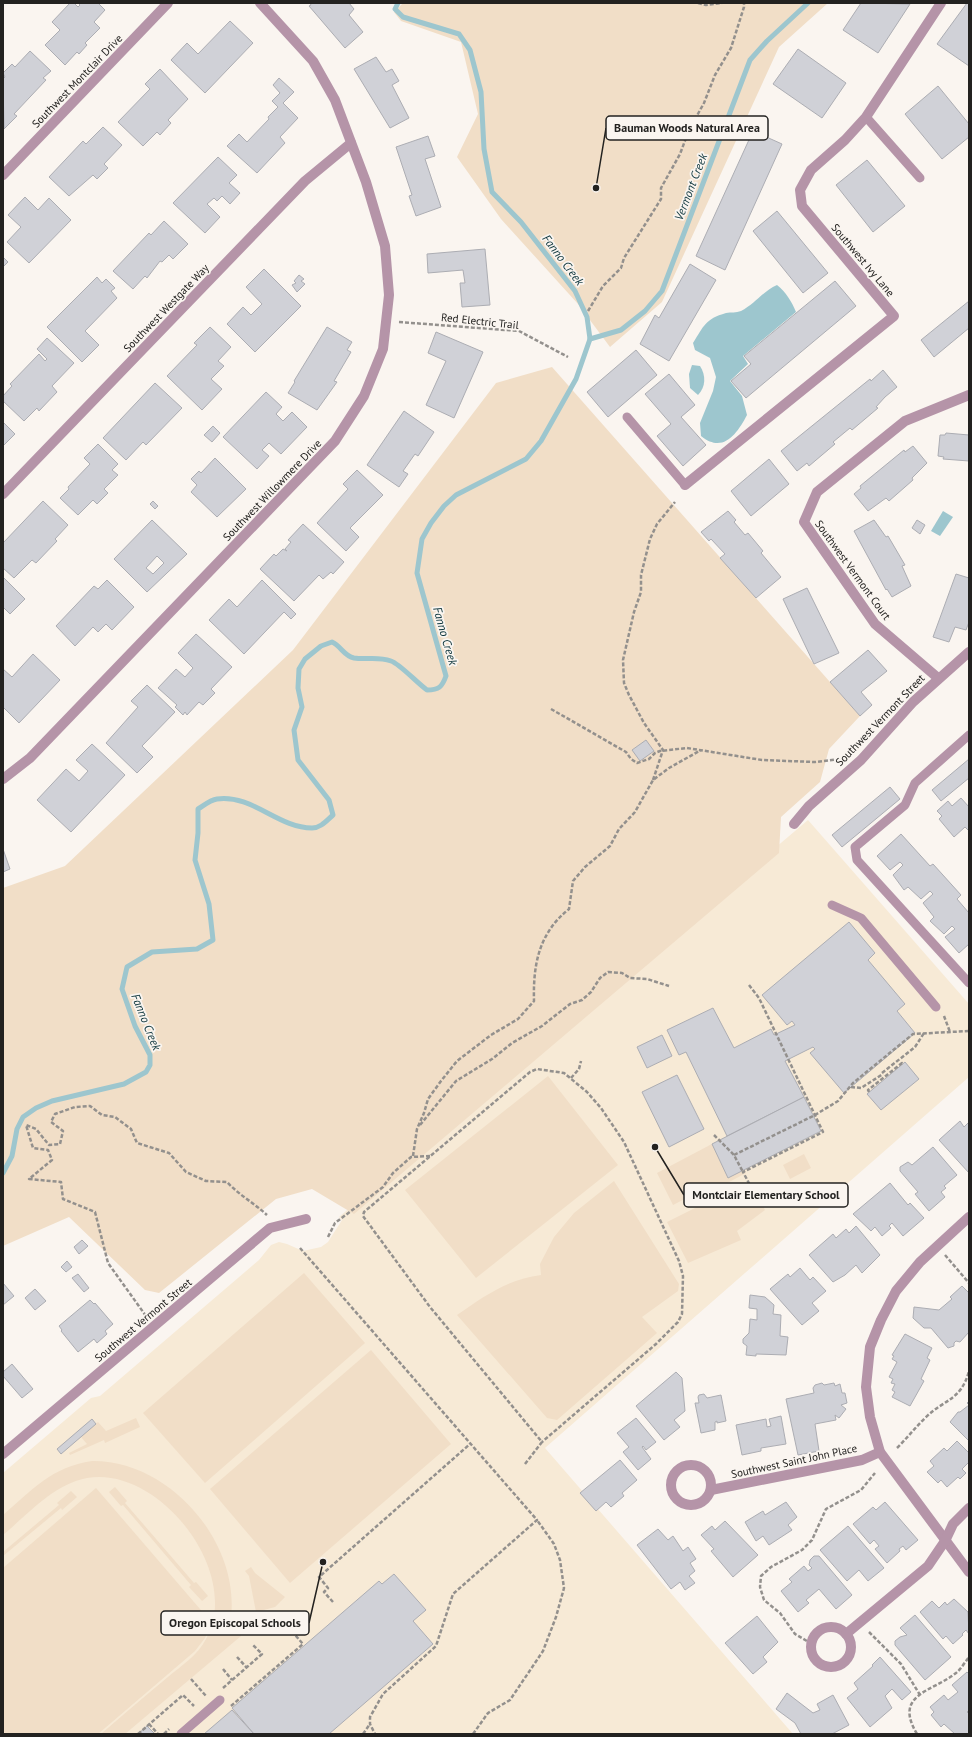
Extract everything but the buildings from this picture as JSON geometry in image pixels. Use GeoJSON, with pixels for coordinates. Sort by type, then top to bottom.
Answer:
{"type":"FeatureCollection","features":[{"type":"Feature","properties":{"kind":"street","name":"Southwest Montclair Drive"},"geometry":{"type":"LineString","coordinates":[[3,175],[168,3]]}},
{"type":"Feature","properties":{"kind":"street","name":"Southwest Willowmere Drive"},"geometry":{"type":"LineString","coordinates":[[3,779],[30,758],[335,441],[364,396],[383,349],[389,295],[385,246],[366,182],[335,100],[313,61],[260,3]]}},
{"type":"Feature","properties":{"kind":"street","name":"Southwest Ivy Lane"},"geometry":{"type":"LineString","coordinates":[[685,485],[894,316],[802,206],[800,190],[811,170],[845,140],[866,117],[941,3]]}},
{"type":"Feature","properties":{"kind":"street","name":"Southwest Westgate Way"},"geometry":{"type":"LineString","coordinates":[[3,494],[305,181],[351,143]]}},
{"type":"Feature","properties":{"kind":"street","name":"Southwest Vermont Court"},"geometry":{"type":"LineString","coordinates":[[938,678],[874,624],[804,522],[817,492],[905,421],[969,395]]}},
{"type":"Feature","properties":{"kind":"street","name":"Southwest Vermont Street"},"geometry":{"type":"LineString","coordinates":[[794,824],[804,811],[861,760],[913,702],[938,678],[969,652]]}},
{"type":"Feature","properties":{"kind":"street"},"geometry":{"type":"LineString","coordinates":[[969,1217],[936,1246],[906,1277],[896,1290],[870,1347],[867,1371],[867,1400],[880,1452],[969,1572]]}},
{"type":"Feature","properties":{"kind":"street","name":"Southwest Vermont Street"},"geometry":{"type":"LineString","coordinates":[[3,1454],[270,1228],[306,1219]]}},
{"type":"Feature","properties":{"kind":"street","name":"Southwest Saint John Place"},"geometry":{"type":"LineString","coordinates":[[711,1490],[862,1460],[880,1452]]}},
{"type":"Feature","properties":{"kind":"street"},"geometry":{"type":"LineString","coordinates":[[683,1466],[699,1466],[707,1473],[711,1481],[711,1490],[703,1501],[696,1505],[689,1506],[681,1503],[672,1493],[672,1478],[676,1471],[683,1466]]}},
{"type":"Feature","properties":{"kind":"street"},"geometry":{"type":"LineString","coordinates":[[846,1634],[928,1566],[945,1541],[953,1524],[969,1508]]}},
{"type":"Feature","properties":{"kind":"street"},"geometry":{"type":"LineString","coordinates":[[825,1628],[834,1628],[846,1634],[851,1643],[848,1658],[844,1663],[835,1667],[828,1667],[816,1660],[812,1653],[812,1644],[818,1632],[825,1628]]}},
{"type":"Feature","properties":{"kind":"lane"},"geometry":{"type":"LineString","coordinates":[[866,117],[920,178]]}},
{"type":"Feature","properties":{"kind":"lane"},"geometry":{"type":"LineString","coordinates":[[626,417],[685,485]]}},
{"type":"Feature","properties":{"kind":"lane"},"geometry":{"type":"LineString","coordinates":[[969,735],[915,783],[905,805],[855,847],[856,860],[969,983]]}},
{"type":"Feature","properties":{"kind":"lane"},"geometry":{"type":"LineString","coordinates":[[832,905],[861,918],[936,1007]]}},
{"type":"Feature","properties":{"kind":"lane"},"geometry":{"type":"LineString","coordinates":[[181,1734],[220,1700]]}},
{"type":"Feature","properties":{"kind":"path"},"geometry":{"type":"LineString","coordinates":[[698,3],[706,5],[722,3]]}},
{"type":"Feature","properties":{"kind":"path"},"geometry":{"type":"LineString","coordinates":[[588,312],[603,286],[621,268],[624,258],[661,199],[661,188],[680,154],[689,130],[704,103],[715,75],[731,48],[744,3]]}},
{"type":"Feature","properties":{"kind":"path","name":"Red Electric Trail"},"geometry":{"type":"LineString","coordinates":[[386,323],[408,322],[519,331],[568,357]]}},
{"type":"Feature","properties":{"kind":"path"},"geometry":{"type":"LineString","coordinates":[[663,750],[644,723],[629,695],[624,683],[623,660],[634,612],[641,592],[641,575],[650,539],[657,524],[675,502]]}},
{"type":"Feature","properties":{"kind":"path"},"geometry":{"type":"LineString","coordinates":[[551,709],[626,752],[631,760],[637,763],[649,759],[655,753],[663,750],[687,748],[762,760],[815,762],[842,759],[861,760]]}},
{"type":"Feature","properties":{"kind":"path"},"geometry":{"type":"LineString","coordinates":[[328,1237],[335,1223],[383,1187],[394,1173],[413,1156],[417,1129],[424,1114],[428,1099],[457,1061],[492,1035],[518,1019],[534,1001],[534,976],[536,961],[544,939],[559,917],[569,909],[573,881],[585,867],[610,846],[619,829],[635,812],[654,780],[663,750]]}},
{"type":"Feature","properties":{"kind":"path"},"geometry":{"type":"LineString","coordinates":[[654,780],[674,764],[701,750]]}},
{"type":"Feature","properties":{"kind":"path"},"geometry":{"type":"LineString","coordinates":[[417,1129],[456,1081],[492,1059],[512,1043],[542,1026],[570,1004],[582,1000],[591,992],[600,978],[608,972],[622,973],[630,978],[647,979],[669,986]]}},
{"type":"Feature","properties":{"kind":"path"},"geometry":{"type":"LineString","coordinates":[[743,1172],[823,1132],[759,998],[749,986]]}},
{"type":"Feature","properties":{"kind":"path"},"geometry":{"type":"LineString","coordinates":[[936,1007],[948,1022],[950,1032]]}},
{"type":"Feature","properties":{"kind":"path"},"geometry":{"type":"LineString","coordinates":[[734,1155],[815,1115],[838,1101],[851,1087],[913,1034],[969,1031]]}},
{"type":"Feature","properties":{"kind":"path"},"geometry":{"type":"LineString","coordinates":[[851,1087],[861,1088],[882,1073],[915,1047],[924,1033]]}},
{"type":"Feature","properties":{"kind":"path"},"geometry":{"type":"LineString","coordinates":[[571,1078],[579,1069],[581,1061]]}},
{"type":"Feature","properties":{"kind":"path"},"geometry":{"type":"LineString","coordinates":[[869,1092],[868,1090],[902,1063],[903,1064]]}},
{"type":"Feature","properties":{"kind":"path"},"geometry":{"type":"LineString","coordinates":[[525,1464],[542,1442],[656,1344],[678,1322],[682,1314],[684,1276],[679,1261],[624,1142],[601,1108],[588,1092],[564,1073],[537,1069],[530,1072],[430,1156],[364,1212],[363,1216],[430,1307],[542,1442]]}},
{"type":"Feature","properties":{"kind":"path"},"geometry":{"type":"LineString","coordinates":[[882,1073],[885,1077]]}},
{"type":"Feature","properties":{"kind":"path"},"geometry":{"type":"LineString","coordinates":[[154,1326],[108,1263],[95,1212],[63,1199],[61,1182],[29,1179],[52,1160],[48,1150],[33,1148],[26,1125],[36,1129],[50,1145],[60,1144],[63,1131],[51,1122],[55,1114],[75,1107],[90,1106],[102,1115],[115,1117],[131,1129],[136,1143],[169,1153],[186,1172],[206,1181],[226,1182],[238,1193],[254,1203],[277,1226]]}},
{"type":"Feature","properties":{"kind":"path"},"geometry":{"type":"LineString","coordinates":[[714,1135],[734,1155],[751,1187]]}},
{"type":"Feature","properties":{"kind":"path"},"geometry":{"type":"LineString","coordinates":[[413,1156],[430,1156]]}},
{"type":"Feature","properties":{"kind":"path"},"geometry":{"type":"LineString","coordinates":[[936,1246],[969,1283]]}},
{"type":"Feature","properties":{"kind":"path"},"geometry":{"type":"LineString","coordinates":[[300,1248],[537,1520],[554,1544],[560,1560],[564,1588],[556,1617],[543,1650],[510,1700],[488,1713],[473,1734]]}},
{"type":"Feature","properties":{"kind":"path"},"geometry":{"type":"LineString","coordinates":[[898,1448],[928,1415],[958,1395],[963,1389],[969,1371]]}},
{"type":"Feature","properties":{"kind":"path"},"geometry":{"type":"LineString","coordinates":[[333,1602],[324,1592],[328,1588],[318,1577],[470,1444]]}},
{"type":"Feature","properties":{"kind":"path"},"geometry":{"type":"LineString","coordinates":[[812,1644],[795,1634],[780,1613],[764,1600],[760,1587],[761,1576],[768,1569],[802,1550],[812,1540],[826,1509],[861,1490],[875,1473]]}},
{"type":"Feature","properties":{"kind":"path"},"geometry":{"type":"LineString","coordinates":[[375,1734],[370,1724],[370,1717],[383,1694],[436,1646],[453,1594],[537,1520]]}},
{"type":"Feature","properties":{"kind":"path"},"geometry":{"type":"LineString","coordinates":[[860,1623],[901,1664],[920,1694]]}},
{"type":"Feature","properties":{"kind":"path"},"geometry":{"type":"LineString","coordinates":[[228,1709],[303,1644],[294,1635]]}},
{"type":"Feature","properties":{"kind":"path"},"geometry":{"type":"LineString","coordinates":[[237,1657],[247,1668]]}},
{"type":"Feature","properties":{"kind":"path"},"geometry":{"type":"LineString","coordinates":[[917,1734],[908,1713],[912,1703],[920,1694],[956,1673],[969,1657]]}},
{"type":"Feature","properties":{"kind":"path"},"geometry":{"type":"LineString","coordinates":[[223,1669],[232,1680]]}},
{"type":"Feature","properties":{"kind":"path"},"geometry":{"type":"LineString","coordinates":[[138,1734],[183,1695],[195,1707]]}},
{"type":"Feature","properties":{"kind":"path"},"geometry":{"type":"LineString","coordinates":[[149,1724],[158,1734]]}},
{"type":"Feature","properties":{"kind":"path"},"geometry":{"type":"LineString","coordinates":[[363,1734],[370,1724]]}},
{"type":"Feature","properties":{"kind":"shaded area"},"geometry":{"type":"Polygon","coordinates":[[[403,3],[828,3],[779,47],[662,302],[610,347],[578,304],[501,219],[457,157],[478,114],[461,42],[401,21],[394,12],[403,3]]]}},
{"type":"Feature","properties":{"kind":"shaded area"},"geometry":{"type":"Polygon","coordinates":[[[552,367],[860,716],[829,749],[820,782],[781,817],[779,853],[354,1214],[312,1189],[276,1199],[159,1293],[145,1290],[69,1217],[3,1246],[3,888],[65,866],[293,650],[496,383],[552,367]]]}},
{"type":"Feature","properties":{"kind":"shaded area"},"geometry":{"type":"Polygon","coordinates":[[[808,820],[969,1004],[969,1077],[545,1448],[793,1734],[3,1734],[3,1473],[91,1398],[100,1396],[259,1260],[271,1245],[279,1242],[303,1251],[321,1247],[328,1242],[342,1220],[339,1217],[808,820]]]}},
{"type":"Feature","properties":{"kind":"shaded area"},"geometry":{"type":"Polygon","coordinates":[[[548,1076],[618,1165],[476,1278],[405,1190],[548,1076]]]}},
{"type":"Feature","properties":{"kind":"shaded area"},"geometry":{"type":"Polygon","coordinates":[[[727,1136],[746,1173],[703,1196],[700,1191],[673,1205],[657,1173],[727,1136]]]}},
{"type":"Feature","properties":{"kind":"shaded area"},"geometry":{"type":"Polygon","coordinates":[[[804,1154],[811,1168],[790,1179],[783,1165],[804,1154]]]}},
{"type":"Feature","properties":{"kind":"shaded area"},"geometry":{"type":"Polygon","coordinates":[[[614,1181],[679,1284],[678,1291],[642,1317],[657,1333],[557,1420],[547,1418],[457,1315],[477,1301],[507,1284],[541,1275],[540,1264],[554,1237],[574,1213],[614,1181]]]}},
{"type":"Feature","properties":{"kind":"shaded area"},"geometry":{"type":"Polygon","coordinates":[[[748,1185],[749,1188],[753,1186],[765,1210],[737,1231],[741,1240],[688,1263],[667,1222],[719,1196],[720,1197],[748,1185]]]}},
{"type":"Feature","properties":{"kind":"shaded area"},"geometry":{"type":"Polygon","coordinates":[[[304,1273],[365,1343],[205,1483],[143,1413],[304,1273]]]}},
{"type":"Feature","properties":{"kind":"shaded area"},"geometry":{"type":"Polygon","coordinates":[[[371,1350],[451,1444],[290,1583],[210,1489],[371,1350]]]}},
{"type":"Feature","properties":{"kind":"shaded area"},"geometry":{"type":"Polygon","coordinates":[[[136,1418],[140,1427],[105,1443],[104,1440],[70,1455],[69,1453],[87,1444],[81,1437],[98,1422],[106,1431],[136,1418]]]}},
{"type":"Feature","properties":{"kind":"shaded area"},"geometry":{"type":"Polygon","coordinates":[[[92,1461],[121,1465],[149,1475],[174,1492],[196,1513],[213,1538],[225,1565],[231,1595],[230,1624],[241,1636],[125,1734],[101,1734],[189,1660],[203,1645],[214,1613],[213,1584],[204,1556],[187,1529],[166,1506],[141,1488],[114,1478],[87,1478],[63,1486],[32,1509],[3,1535],[3,1515],[34,1488],[44,1480],[65,1468],[92,1461]]]}},
{"type":"Feature","properties":{"kind":"shaded area"},"geometry":{"type":"Polygon","coordinates":[[[115,1487],[127,1501],[125,1503],[194,1583],[196,1582],[208,1596],[202,1601],[189,1587],[191,1585],[123,1505],[121,1506],[109,1492],[115,1487]]]}},
{"type":"Feature","properties":{"kind":"shaded area"},"geometry":{"type":"Polygon","coordinates":[[[96,1488],[212,1623],[205,1638],[195,1651],[98,1734],[3,1734],[3,1568],[96,1488]]]}},
{"type":"Feature","properties":{"kind":"shaded area"},"geometry":{"type":"Polygon","coordinates":[[[71,1491],[77,1497],[62,1510],[61,1508],[3,1556],[3,1552],[59,1505],[57,1503],[71,1491]]]}},
{"type":"Feature","properties":{"kind":"shaded area"},"geometry":{"type":"Polygon","coordinates":[[[251,1567],[255,1573],[285,1597],[275,1607],[256,1612],[249,1576],[245,1571],[251,1567]]]}},
{"type":"Feature","properties":{"kind":"water"},"geometry":{"type":"Polygon","coordinates":[[[777,285],[788,297],[796,312],[743,356],[748,364],[730,381],[742,396],[747,415],[734,435],[723,442],[716,443],[709,441],[701,436],[700,423],[713,391],[716,377],[710,358],[695,350],[693,343],[709,321],[719,315],[741,311],[777,285]]]}},
{"type":"Feature","properties":{"kind":"water"},"geometry":{"type":"Polygon","coordinates":[[[692,365],[700,366],[704,377],[703,388],[698,395],[690,388],[689,374],[692,365]]]}},
{"type":"Feature","properties":{"kind":"water"},"geometry":{"type":"Polygon","coordinates":[[[943,511],[953,517],[940,536],[931,531],[943,511]]]}},
{"type":"Feature","properties":{"kind":"waterway","name":"Fanno Creek"},"geometry":{"type":"LineString","coordinates":[[3,1173],[12,1156],[17,1129],[23,1117],[36,1108],[52,1101],[124,1084],[146,1072],[150,1065],[150,1055],[135,1026],[122,989],[127,967],[152,952],[197,949],[213,940],[209,904],[195,860],[198,833],[198,809],[217,799],[230,799],[242,801],[288,823],[300,827],[312,828],[321,825],[333,815],[329,800],[298,760],[294,730],[302,707],[298,688],[299,669],[305,659],[321,646],[332,642],[351,657],[381,659],[395,663],[427,690],[440,687],[443,683],[446,676],[417,573],[422,539],[431,523],[444,506],[456,495],[526,459],[541,441],[576,379],[590,339],[587,317],[575,291],[521,222],[492,192],[484,149],[481,92],[470,50],[459,34],[403,17],[395,9],[398,3]]}},
{"type":"Feature","properties":{"kind":"waterway","name":"Vermont Creek"},"geometry":{"type":"LineString","coordinates":[[590,339],[621,330],[645,311],[662,291],[750,60],[767,41],[808,3]]}},
{"type":"Feature","properties":{"kind":"place","name":"Bauman Woods Natural Area"},"geometry":{"type":"Point","coordinates":[596,188]}},
{"type":"Feature","properties":{"kind":"place","name":"Montclair Elementary School"},"geometry":{"type":"Point","coordinates":[655,1147]}},
{"type":"Feature","properties":{"kind":"place","name":"Oregon Episcopal Schools"},"geometry":{"type":"Point","coordinates":[323,1562]}}]}
